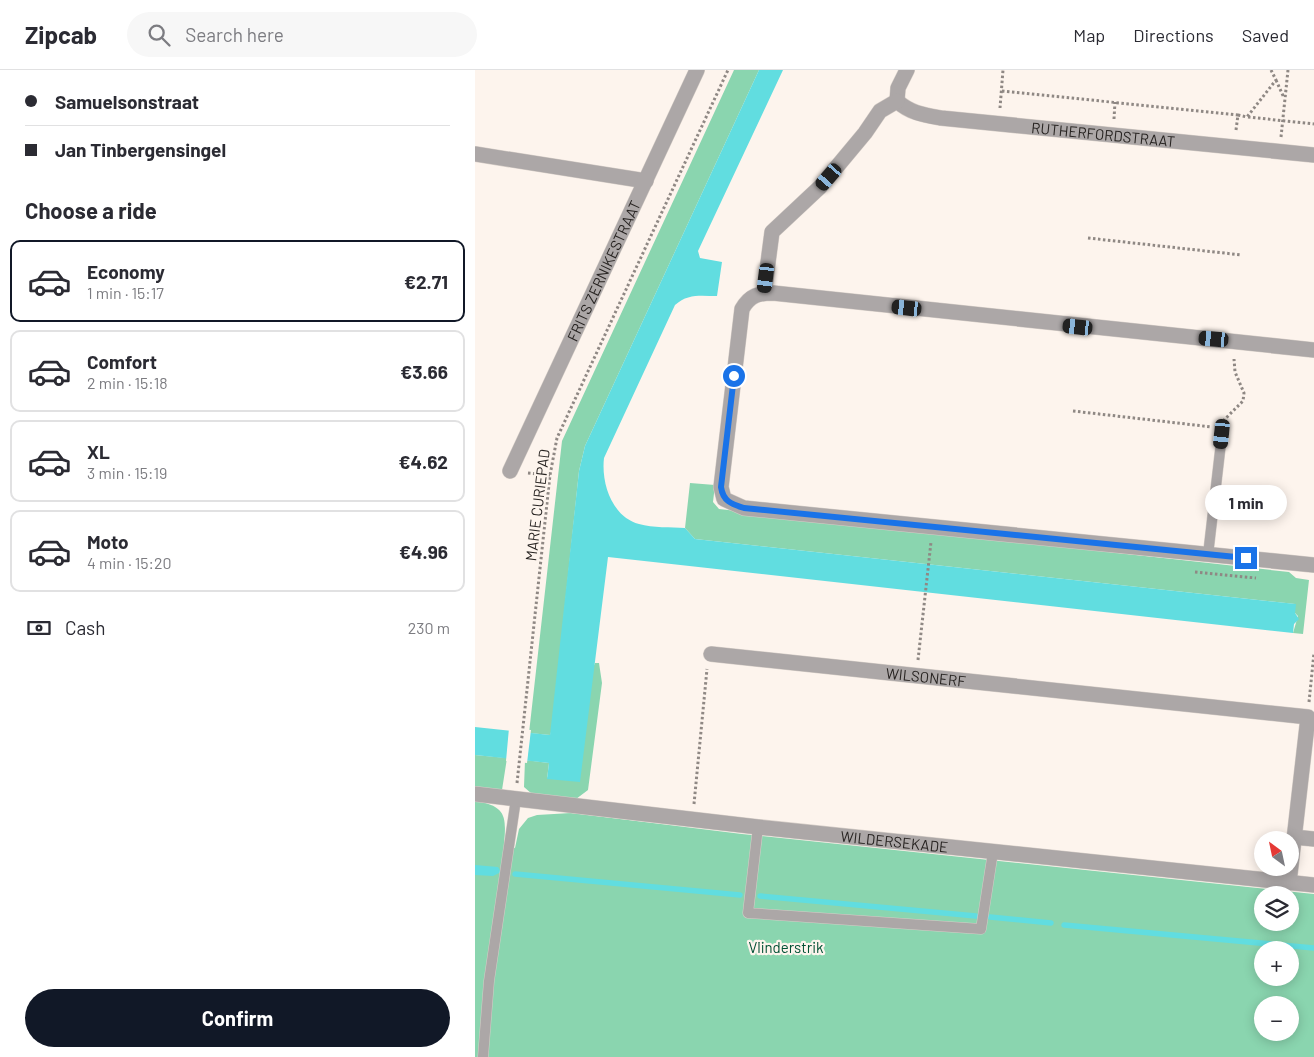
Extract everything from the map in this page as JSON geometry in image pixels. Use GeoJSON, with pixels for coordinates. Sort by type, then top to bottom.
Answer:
{"type":"FeatureCollection","features":[{"type":"Feature","properties":{"kind":"street","name":"FRITS ZERNIKESTRAAT"},"geometry":{"type":"LineString","coordinates":[[510,471],[697,70]]}},
{"type":"Feature","properties":{"kind":"street"},"geometry":{"type":"LineString","coordinates":[[764,293],[772,232],[820,187],[865,133],[879,111],[897,101],[898,88],[907,70]]}},
{"type":"Feature","properties":{"kind":"street","name":"RUTHERFORDSTRAAT"},"geometry":{"type":"LineString","coordinates":[[897,101],[904,108],[917,114],[941,118],[1314,155]]}},
{"type":"Feature","properties":{"kind":"street"},"geometry":{"type":"LineString","coordinates":[[475,154],[646,181]]}},
{"type":"Feature","properties":{"kind":"street"},"geometry":{"type":"LineString","coordinates":[[1314,350],[764,293],[751,297],[741,308],[721,487],[724,499],[744,508],[1314,565]]}},
{"type":"Feature","properties":{"kind":"street","name":"WILSONERF"},"geometry":{"type":"LineString","coordinates":[[711,654],[1311,718]]}},
{"type":"Feature","properties":{"kind":"street"},"geometry":{"type":"LineString","coordinates":[[1295,831],[1311,718]]}},
{"type":"Feature","properties":{"kind":"street","name":"WILDERSEKADE"},"geometry":{"type":"LineString","coordinates":[[475,794],[693,820],[1314,885]]}},
{"type":"Feature","properties":{"kind":"street"},"geometry":{"type":"LineString","coordinates":[[1299,838],[1314,839]]}},
{"type":"Feature","properties":{"kind":"street"},"geometry":{"type":"LineString","coordinates":[[1289,883],[1290,876]]}},
{"type":"Feature","properties":{"kind":"lane"},"geometry":{"type":"LineString","coordinates":[[1209,555],[1222,434]]}},
{"type":"Feature","properties":{"kind":"lane"},"geometry":{"type":"LineString","coordinates":[[483,1057],[489,981],[516,799]]}},
{"type":"Feature","properties":{"kind":"lane"},"geometry":{"type":"LineString","coordinates":[[758,827],[749,913],[981,929],[993,852]]}},
{"type":"Feature","properties":{"kind":"path","name":"MARIE CURIEPAD"},"geometry":{"type":"LineString","coordinates":[[518,770],[550,475],[557,438],[728,70]]}},
{"type":"Feature","properties":{"kind":"path"},"geometry":{"type":"LineString","coordinates":[[999,123],[1003,70]]}},
{"type":"Feature","properties":{"kind":"path"},"geometry":{"type":"LineString","coordinates":[[1271,70],[1285,100]]}},
{"type":"Feature","properties":{"kind":"path"},"geometry":{"type":"LineString","coordinates":[[1279,152],[1288,70]]}},
{"type":"Feature","properties":{"kind":"path"},"geometry":{"type":"LineString","coordinates":[[1247,117],[1275,80]]}},
{"type":"Feature","properties":{"kind":"path"},"geometry":{"type":"LineString","coordinates":[[1002,90],[1314,124]]}},
{"type":"Feature","properties":{"kind":"path"},"geometry":{"type":"LineString","coordinates":[[1233,148],[1238,115]]}},
{"type":"Feature","properties":{"kind":"path"},"geometry":{"type":"LineString","coordinates":[[1088,238],[1242,255]]}},
{"type":"Feature","properties":{"kind":"path"},"geometry":{"type":"LineString","coordinates":[[1073,411],[1220,427],[1226,416],[1243,401],[1244,393],[1235,372],[1232,340]]}},
{"type":"Feature","properties":{"kind":"path"},"geometry":{"type":"LineString","coordinates":[[917,675],[930,547]]}},
{"type":"Feature","properties":{"kind":"path"},"geometry":{"type":"LineString","coordinates":[[1311,718],[1314,653]]}},
{"type":"Feature","properties":{"kind":"path"},"geometry":{"type":"LineString","coordinates":[[693,820],[708,662],[711,654]]}},
{"type":"Feature","properties":{"kind":"green space"},"geometry":{"type":"Polygon","coordinates":[[[734,70],[759,70],[585,446],[579,471],[552,729],[550,735],[529,733],[562,441],[734,70]]]}},
{"type":"Feature","properties":{"kind":"green space"},"geometry":{"type":"Polygon","coordinates":[[[690,483],[715,485],[713,502],[719,509],[1289,572],[1296,578],[1309,580],[1303,634],[1293,633],[1298,616],[1295,613],[1295,604],[695,539],[685,528],[690,483]]]}},
{"type":"Feature","properties":{"kind":"green space"},"geometry":{"type":"Polygon","coordinates":[[[595,663],[599,663],[602,683],[588,790],[576,799],[532,794],[524,787],[525,760],[549,763],[547,779],[595,663]]]}},
{"type":"Feature","properties":{"kind":"green space"},"geometry":{"type":"Polygon","coordinates":[[[475,755],[507,758],[502,790],[475,787],[475,755]]]}},
{"type":"Feature","properties":{"kind":"green space","name":"Vlinderstrik"},"geometry":{"type":"Polygon","coordinates":[[[475,801],[494,806],[499,810],[503,815],[505,828],[504,846],[515,848],[519,829],[528,818],[537,815],[571,813],[742,834],[1254,888],[1254,931],[1299,931],[1299,892],[1314,894],[1314,1057],[475,1057],[475,801]]]}},
{"type":"Feature","properties":{"kind":"water"},"geometry":{"type":"Polygon","coordinates":[[[759,70],[783,70],[698,251],[700,258],[722,262],[717,296],[690,297],[675,305],[604,458],[604,478],[615,507],[630,520],[639,524],[656,527],[685,528],[695,539],[1296,604],[1295,613],[1299,619],[1294,624],[1293,633],[608,557],[580,782],[547,779],[549,763],[475,755],[475,727],[550,735],[579,471],[585,446],[759,70]]]}},
{"type":"Feature","properties":{"kind":"water"},"geometry":{"type":"Polygon","coordinates":[[[475,865],[498,867],[501,872],[493,876],[475,875],[475,865]]]}},
{"type":"Feature","properties":{"kind":"pier"},"geometry":{"type":"Polygon","coordinates":[[[509,728],[531,730],[527,763],[506,761],[509,728]]]}},
{"type":"Feature","properties":{"kind":"waterway"},"geometry":{"type":"LineString","coordinates":[[515,874],[740,895]]}},
{"type":"Feature","properties":{"kind":"waterway"},"geometry":{"type":"LineString","coordinates":[[760,896],[976,916]]}},
{"type":"Feature","properties":{"kind":"waterway"},"geometry":{"type":"LineString","coordinates":[[990,917],[1051,923]]}},
{"type":"Feature","properties":{"kind":"waterway"},"geometry":{"type":"LineString","coordinates":[[1064,925],[1314,948]]}},
{"type":"Feature","properties":{"kind":"route"},"geometry":{"type":"LineString","coordinates":[[734,376],[721,487],[724,499],[732,504],[744,508],[1246,558]]}}]}
